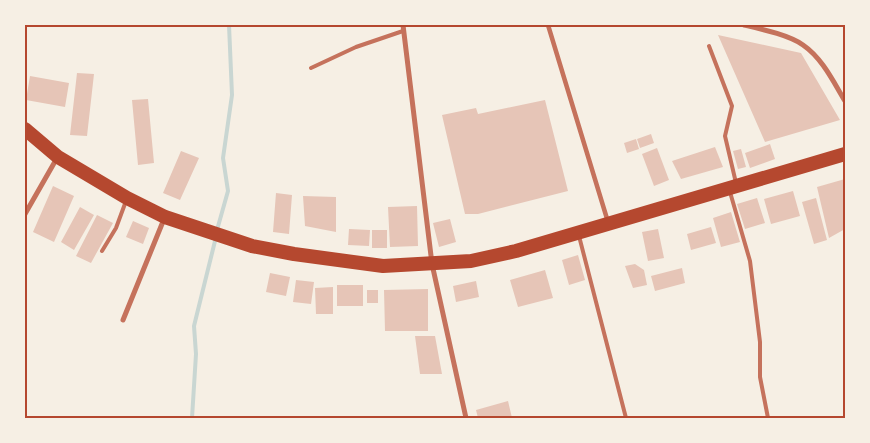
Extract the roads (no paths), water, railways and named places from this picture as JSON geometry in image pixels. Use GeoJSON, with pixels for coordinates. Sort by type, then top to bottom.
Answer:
{"type":"FeatureCollection","features":[{"type":"Feature","properties":{"kind":"highway"},"geometry":{"type":"LineString","coordinates":[[25,129],[58,157],[126,198],[165,217],[252,246],[294,254],[383,266],[471,261],[516,252],[845,154]]}},
{"type":"Feature","properties":{"kind":"street"},"geometry":{"type":"LineString","coordinates":[[403,25],[432,264],[466,418]]}},
{"type":"Feature","properties":{"kind":"street"},"geometry":{"type":"LineString","coordinates":[[548,25],[609,225]]}},
{"type":"Feature","properties":{"kind":"street"},"geometry":{"type":"LineString","coordinates":[[744,25],[774,33],[802,44],[818,58],[845,101]]}},
{"type":"Feature","properties":{"kind":"street"},"geometry":{"type":"LineString","coordinates":[[25,214],[58,157]]}},
{"type":"Feature","properties":{"kind":"street"},"geometry":{"type":"LineString","coordinates":[[123,320],[165,217]]}},
{"type":"Feature","properties":{"kind":"lane"},"geometry":{"type":"LineString","coordinates":[[312,68],[356,47],[404,31]]}},
{"type":"Feature","properties":{"kind":"lane"},"geometry":{"type":"LineString","coordinates":[[709,46],[732,106],[725,136],[733,188],[750,261],[760,342],[760,377],[768,418]]}},
{"type":"Feature","properties":{"kind":"lane"},"geometry":{"type":"LineString","coordinates":[[102,251],[116,228],[126,198]]}},
{"type":"Feature","properties":{"kind":"lane"},"geometry":{"type":"LineString","coordinates":[[578,234],[626,418]]}},
{"type":"Feature","properties":{"kind":"waterway"},"geometry":{"type":"LineString","coordinates":[[217,230],[228,191],[223,158],[232,95],[229,25]]}},
{"type":"Feature","properties":{"kind":"waterway"},"geometry":{"type":"LineString","coordinates":[[192,418],[196,354],[194,326],[216,237]]}}]}
